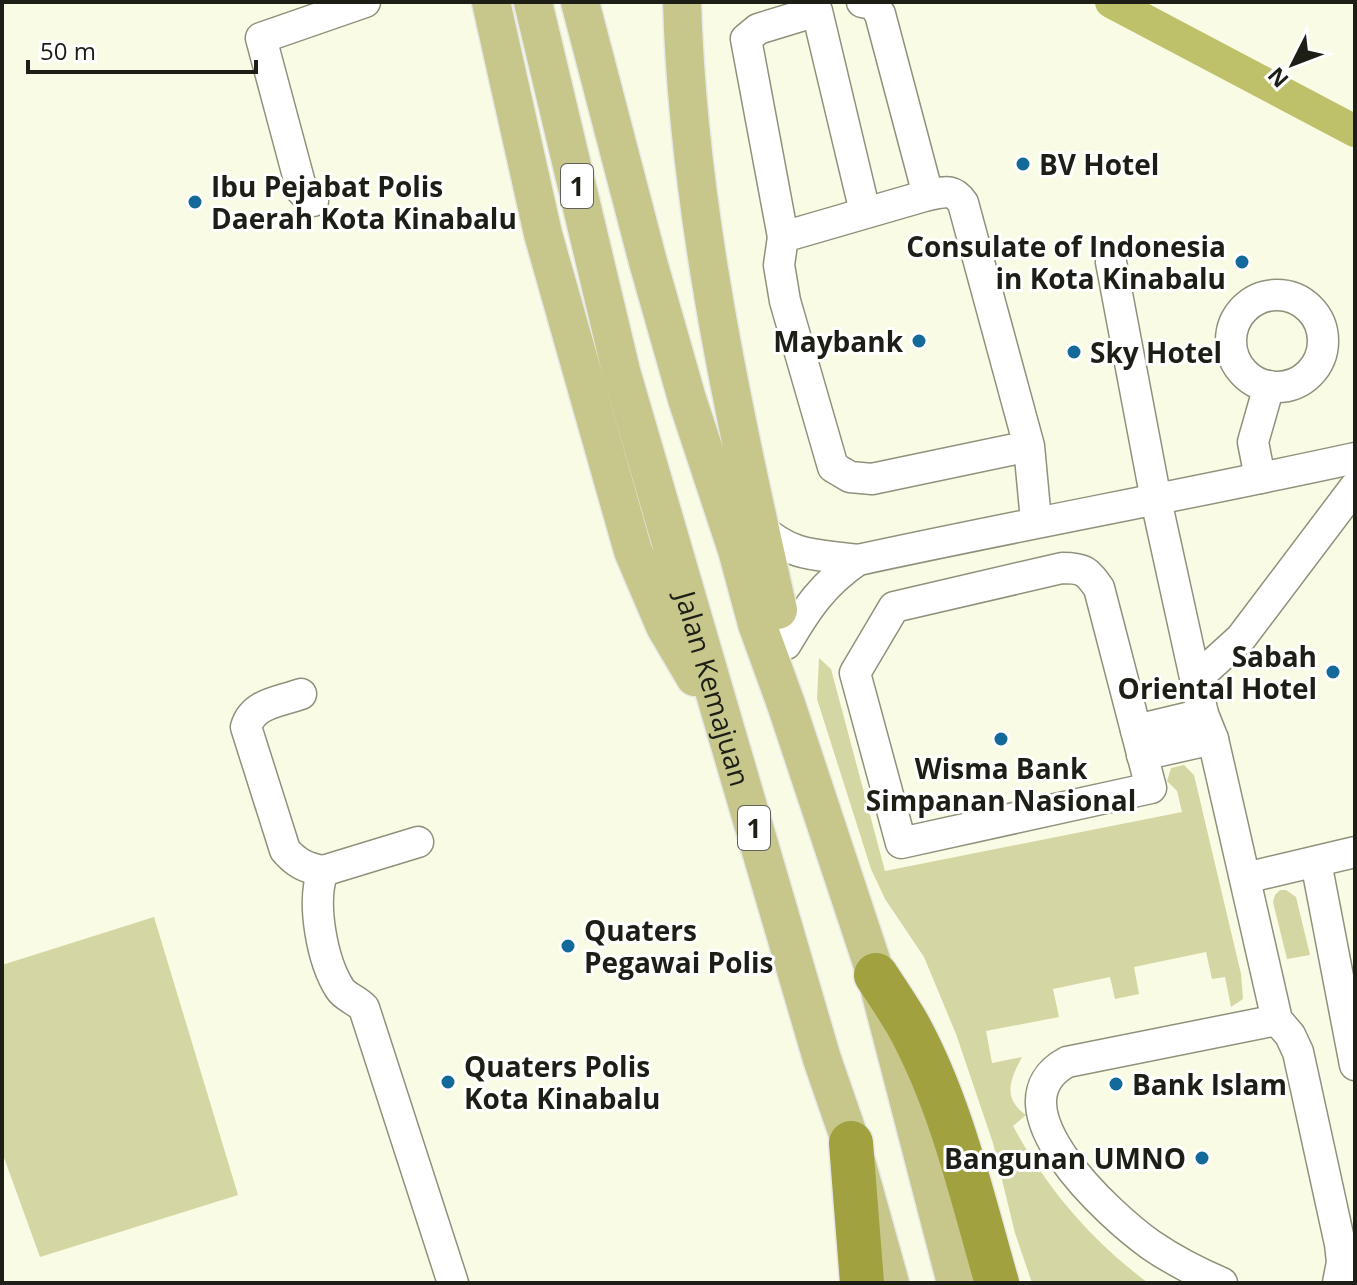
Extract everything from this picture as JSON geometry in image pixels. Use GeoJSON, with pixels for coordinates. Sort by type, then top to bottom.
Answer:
{"type":"FeatureCollection","features":[{"type":"Feature","properties":{"kind":"highway"},"geometry":{"type":"LineString","coordinates":[[876,975],[909,1027],[938,1090],[997,1283]]}},
{"type":"Feature","properties":{"kind":"highway"},"geometry":{"type":"LineString","coordinates":[[851,1143],[862,1283]]}},
{"type":"Feature","properties":{"kind":"main road"},"geometry":{"type":"LineString","coordinates":[[491,2],[543,234],[633,551],[665,626],[725,728]]}},
{"type":"Feature","properties":{"kind":"main road","name":"Jalan Kemajuan"},"geometry":{"type":"LineString","coordinates":[[533,2],[621,371],[890,1283]]}},
{"type":"Feature","properties":{"kind":"main road","name":"1"},"geometry":{"type":"LineString","coordinates":[[580,2],[687,399],[737,550],[757,624],[876,975],[956,1283]]}},
{"type":"Feature","properties":{"kind":"main road"},"geometry":{"type":"LineString","coordinates":[[682,2],[691,158],[723,349],[786,644],[786,704]]}},
{"type":"Feature","properties":{"kind":"street"},"geometry":{"type":"LineString","coordinates":[[313,201],[302,191],[261,38],[365,2]]}},
{"type":"Feature","properties":{"kind":"street"},"geometry":{"type":"LineString","coordinates":[[928,195],[880,14],[873,4],[861,2],[817,11],[758,29],[746,39],[783,237],[779,265],[785,301],[833,467],[850,477],[872,479],[1029,446]]}},
{"type":"Feature","properties":{"kind":"street"},"geometry":{"type":"LineString","coordinates":[[817,11],[865,212]]}},
{"type":"Feature","properties":{"kind":"street"},"geometry":{"type":"LineString","coordinates":[[783,237],[928,195],[949,191],[957,194],[963,203],[1029,446],[1036,521]]}},
{"type":"Feature","properties":{"kind":"street"},"geometry":{"type":"LineString","coordinates":[[1111,262],[1156,500],[1277,1020],[1290,1035],[1298,1052],[1340,1244],[1342,1262],[1338,1283]]}},
{"type":"Feature","properties":{"kind":"street"},"geometry":{"type":"LineString","coordinates":[[1260,478],[1253,442],[1269,386]]}},
{"type":"Feature","properties":{"kind":"street"},"geometry":{"type":"LineString","coordinates":[[759,527],[792,551],[858,560],[1036,521],[1156,500],[1355,458]]}},
{"type":"Feature","properties":{"kind":"street"},"geometry":{"type":"LineString","coordinates":[[1197,678],[1241,638],[1355,487]]}},
{"type":"Feature","properties":{"kind":"street"},"geometry":{"type":"LineString","coordinates":[[786,644],[817,595],[835,576],[858,560]]}},
{"type":"Feature","properties":{"kind":"street"},"geometry":{"type":"LineString","coordinates":[[1062,568],[1075,568],[1088,572],[1099,588],[1139,742],[1151,788],[901,843],[855,673],[894,607],[1062,568]]}},
{"type":"Feature","properties":{"kind":"street"},"geometry":{"type":"LineString","coordinates":[[301,694],[257,709],[250,715],[246,727],[285,850],[307,868],[323,871],[418,842]]}},
{"type":"Feature","properties":{"kind":"street"},"geometry":{"type":"LineString","coordinates":[[1139,742],[1208,726]]}},
{"type":"Feature","properties":{"kind":"street"},"geometry":{"type":"LineString","coordinates":[[1245,878],[1355,852]]}},
{"type":"Feature","properties":{"kind":"street"},"geometry":{"type":"LineString","coordinates":[[1316,862],[1355,1065]]}},
{"type":"Feature","properties":{"kind":"street"},"geometry":{"type":"LineString","coordinates":[[323,871],[317,899],[320,935],[337,985],[364,1008],[453,1283]]}},
{"type":"Feature","properties":{"kind":"street"},"geometry":{"type":"LineString","coordinates":[[1222,1283],[1150,1244],[1095,1196],[1051,1139],[1041,1103],[1041,1089],[1048,1077],[1067,1062],[1277,1020]]}},
{"type":"Feature","properties":{"kind":"green space"},"geometry":{"type":"Polygon","coordinates":[[[819,658],[831,669],[885,871],[1182,812],[1177,791],[1167,781],[1171,768],[1184,765],[1194,775],[1241,974],[1243,999],[1231,1007],[1225,977],[1212,979],[1206,952],[1134,967],[1139,994],[1115,999],[1110,977],[1053,989],[1059,1017],[986,1031],[992,1063],[1022,1057],[1010,1088],[1018,1109],[1026,1115],[1013,1126],[1040,1171],[1089,1231],[1148,1283],[1032,1283],[1015,1233],[993,1143],[956,1034],[924,957],[885,899],[871,869],[817,699],[819,658]]]}},
{"type":"Feature","properties":{"kind":"green space"},"geometry":{"type":"Polygon","coordinates":[[[1280,890],[1286,890],[1296,897],[1310,955],[1287,959],[1273,902],[1280,890]]]}},
{"type":"Feature","properties":{"kind":"green space"},"geometry":{"type":"Polygon","coordinates":[[[154,917],[238,1195],[40,1257],[2,1152],[2,965],[154,917]]]}},
{"type":"Feature","properties":{"kind":"waterway"},"geometry":{"type":"LineString","coordinates":[[1111,2],[1355,131]]}},
{"type":"Feature","properties":{"kind":"place","name":"BV Hotel"},"geometry":{"type":"Point","coordinates":[1023,164]}},
{"type":"Feature","properties":{"kind":"place","name":"Ibu Pejabat Polis Daerah Kota Kinabalu"},"geometry":{"type":"Point","coordinates":[195,202]}},
{"type":"Feature","properties":{"kind":"place","name":"Consulate of Indonesia in Kota Kinabalu"},"geometry":{"type":"Point","coordinates":[1242,262]}},
{"type":"Feature","properties":{"kind":"place","name":"Maybank"},"geometry":{"type":"Point","coordinates":[919,341]}},
{"type":"Feature","properties":{"kind":"place","name":"Sky Hotel"},"geometry":{"type":"Point","coordinates":[1074,352]}},
{"type":"Feature","properties":{"kind":"place","name":"Sabah Oriental Hotel"},"geometry":{"type":"Point","coordinates":[1333,672]}},
{"type":"Feature","properties":{"kind":"place","name":"Wisma Bank Simpanan Nasional"},"geometry":{"type":"Point","coordinates":[1001,739]}},
{"type":"Feature","properties":{"kind":"place","name":"Quaters Pegawai Polis"},"geometry":{"type":"Point","coordinates":[568,946]}},
{"type":"Feature","properties":{"kind":"place","name":"Quaters Polis Kota Kinabalu"},"geometry":{"type":"Point","coordinates":[448,1082]}},
{"type":"Feature","properties":{"kind":"place","name":"Bank Islam"},"geometry":{"type":"Point","coordinates":[1116,1084]}},
{"type":"Feature","properties":{"kind":"place","name":"Bangunan UMNO"},"geometry":{"type":"Point","coordinates":[1202,1158]}}]}
